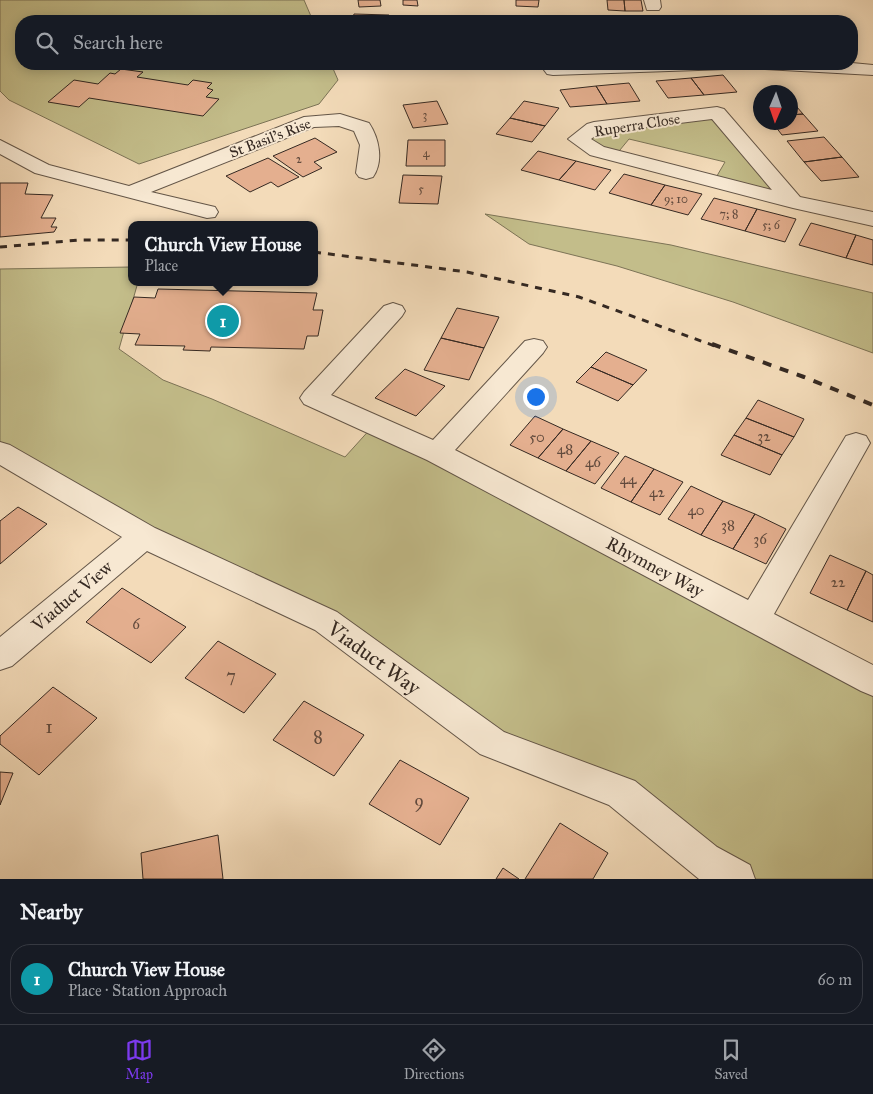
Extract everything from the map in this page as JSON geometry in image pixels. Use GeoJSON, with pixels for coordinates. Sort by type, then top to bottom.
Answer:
{"type":"FeatureCollection","features":[{"type":"Feature","properties":{"kind":"street"},"geometry":{"type":"LineString","coordinates":[[858,69],[873,70]]}},
{"type":"Feature","properties":{"kind":"street","name":"Ruperra Close"},"geometry":{"type":"LineString","coordinates":[[793,202],[717,113],[594,128],[578,139],[597,151],[793,202],[873,219]]}},
{"type":"Feature","properties":{"kind":"street","name":"St Basil's Rise"},"geometry":{"type":"LineString","coordinates":[[130,193],[311,120],[340,120],[362,127],[370,145],[366,173]]}},
{"type":"Feature","properties":{"kind":"street"},"geometry":{"type":"LineString","coordinates":[[0,146],[42,169],[207,212]]}},
{"type":"Feature","properties":{"kind":"street","name":"Rhymney Way"},"geometry":{"type":"LineString","coordinates":[[393,311],[313,398],[437,454],[873,681]]}},
{"type":"Feature","properties":{"kind":"street"},"geometry":{"type":"LineString","coordinates":[[437,454],[534,347]]}},
{"type":"Feature","properties":{"kind":"street"},"geometry":{"type":"LineString","coordinates":[[754,619],[856,443]]}},
{"type":"Feature","properties":{"kind":"street","name":"Viaduct Way"},"geometry":{"type":"LineString","coordinates":[[0,452],[144,536],[326,621],[492,743],[622,793],[702,860],[736,879]]}},
{"type":"Feature","properties":{"kind":"street","name":"Viaduct View"},"geometry":{"type":"LineString","coordinates":[[0,656],[144,536]]}},
{"type":"Feature","properties":{"kind":"shaded area"},"geometry":{"type":"Polygon","coordinates":[[[0,0],[304,0],[310,15],[15,15],[15,70],[334,70],[338,80],[319,104],[139,164],[9,100],[0,91],[0,0]]]}},
{"type":"Feature","properties":{"kind":"shaded area"},"geometry":{"type":"Polygon","coordinates":[[[717,113],[793,202],[714,181],[725,162],[629,139],[615,156],[578,139],[594,128],[717,113]]]}},
{"type":"Feature","properties":{"kind":"shaded area"},"geometry":{"type":"Polygon","coordinates":[[[485,214],[671,245],[873,293],[873,353],[733,302],[617,266],[529,244],[485,214]]]}},
{"type":"Feature","properties":{"kind":"shaded area"},"geometry":{"type":"Polygon","coordinates":[[[128,267],[128,286],[137,286],[119,349],[163,380],[212,399],[345,457],[373,426],[873,681],[873,879],[736,879],[622,793],[492,743],[326,621],[0,452],[0,269],[128,267]]]}},
{"type":"Feature","properties":{"kind":"building"},"geometry":{"type":"Polygon","coordinates":[[[358,0],[380,0],[381,6],[359,7],[358,0]]]}},
{"type":"Feature","properties":{"kind":"building"},"geometry":{"type":"Polygon","coordinates":[[[403,0],[417,0],[418,6],[403,5],[403,0]]]}},
{"type":"Feature","properties":{"kind":"building"},"geometry":{"type":"Polygon","coordinates":[[[516,0],[539,0],[538,7],[516,6],[516,0]]]}},
{"type":"Feature","properties":{"kind":"building"},"geometry":{"type":"Polygon","coordinates":[[[607,0],[624,0],[625,11],[608,10],[607,0]]]}},
{"type":"Feature","properties":{"kind":"building"},"geometry":{"type":"Polygon","coordinates":[[[624,0],[641,0],[643,11],[625,11],[624,0]]]}},
{"type":"Feature","properties":{"kind":"building"},"geometry":{"type":"Polygon","coordinates":[[[354,14],[389,15],[354,15],[354,14]]]}},
{"type":"Feature","properties":{"kind":"building"},"geometry":{"type":"Polygon","coordinates":[[[120,70],[128,70],[143,72],[137,77],[188,85],[193,80],[212,83],[207,88],[213,90],[206,97],[219,99],[203,116],[89,98],[79,107],[48,102],[74,80],[98,84],[110,73],[115,74],[120,70]]]}},
{"type":"Feature","properties":{"kind":"building"},"geometry":{"type":"Polygon","coordinates":[[[723,75],[737,92],[704,95],[691,78],[723,75]]]}},
{"type":"Feature","properties":{"kind":"building"},"geometry":{"type":"Polygon","coordinates":[[[691,78],[704,95],[668,98],[656,81],[691,78]]]}},
{"type":"Feature","properties":{"kind":"building"},"geometry":{"type":"Polygon","coordinates":[[[629,83],[640,101],[607,104],[596,86],[629,83]]]}},
{"type":"Feature","properties":{"kind":"building"},"geometry":{"type":"Polygon","coordinates":[[[596,86],[607,104],[570,107],[560,90],[596,86]]]}},
{"type":"Feature","properties":{"kind":"building"},"geometry":{"type":"Polygon","coordinates":[[[437,101],[448,124],[413,128],[403,105],[437,101]]]}},
{"type":"Feature","properties":{"kind":"building"},"geometry":{"type":"Polygon","coordinates":[[[524,101],[559,108],[545,126],[510,118],[524,101]]]}},
{"type":"Feature","properties":{"kind":"building"},"geometry":{"type":"Polygon","coordinates":[[[798,114],[803,114],[818,131],[782,135],[778,130],[798,130],[798,114]]]}},
{"type":"Feature","properties":{"kind":"building"},"geometry":{"type":"Polygon","coordinates":[[[510,118],[545,126],[532,142],[496,134],[510,118]]]}},
{"type":"Feature","properties":{"kind":"building"},"geometry":{"type":"Polygon","coordinates":[[[824,137],[842,157],[804,162],[787,141],[824,137]]]}},
{"type":"Feature","properties":{"kind":"building"},"geometry":{"type":"Polygon","coordinates":[[[315,138],[337,152],[314,162],[322,168],[303,177],[273,156],[315,138]]]}},
{"type":"Feature","properties":{"kind":"building"},"geometry":{"type":"Polygon","coordinates":[[[408,140],[445,140],[445,166],[406,166],[408,140]]]}},
{"type":"Feature","properties":{"kind":"building"},"geometry":{"type":"Polygon","coordinates":[[[538,151],[576,161],[559,180],[521,170],[538,151]]]}},
{"type":"Feature","properties":{"kind":"building"},"geometry":{"type":"Polygon","coordinates":[[[842,157],[859,177],[821,181],[804,162],[842,157]]]}},
{"type":"Feature","properties":{"kind":"building"},"geometry":{"type":"Polygon","coordinates":[[[268,158],[299,177],[278,187],[271,182],[250,192],[226,176],[268,158]]]}},
{"type":"Feature","properties":{"kind":"building"},"geometry":{"type":"Polygon","coordinates":[[[576,161],[611,170],[595,190],[559,180],[576,161]]]}},
{"type":"Feature","properties":{"kind":"building"},"geometry":{"type":"Polygon","coordinates":[[[624,174],[665,185],[651,205],[609,193],[624,174]]]}},
{"type":"Feature","properties":{"kind":"building"},"geometry":{"type":"Polygon","coordinates":[[[403,175],[442,176],[438,204],[399,203],[403,175]]]}},
{"type":"Feature","properties":{"kind":"building"},"geometry":{"type":"Polygon","coordinates":[[[0,183],[28,183],[25,194],[53,195],[41,218],[56,218],[51,227],[57,227],[54,232],[0,237],[0,183]]]}},
{"type":"Feature","properties":{"kind":"building"},"geometry":{"type":"Polygon","coordinates":[[[665,185],[702,194],[688,215],[651,205],[665,185]]]}},
{"type":"Feature","properties":{"kind":"building"},"geometry":{"type":"Polygon","coordinates":[[[714,198],[757,209],[745,231],[701,219],[714,198]]]}},
{"type":"Feature","properties":{"kind":"building"},"geometry":{"type":"Polygon","coordinates":[[[757,209],[796,219],[785,242],[745,231],[757,209]]]}},
{"type":"Feature","properties":{"kind":"building"},"geometry":{"type":"Polygon","coordinates":[[[811,223],[856,235],[846,258],[799,245],[811,223]]]}},
{"type":"Feature","properties":{"kind":"building"},"geometry":{"type":"Polygon","coordinates":[[[856,235],[873,240],[873,265],[846,258],[856,235]]]}},
{"type":"Feature","properties":{"kind":"building"},"geometry":{"type":"Polygon","coordinates":[[[158,289],[317,293],[313,310],[323,310],[318,336],[307,336],[304,349],[211,347],[210,351],[183,350],[185,346],[135,345],[140,334],[120,333],[134,297],[155,298],[158,289]]]}},
{"type":"Feature","properties":{"kind":"building"},"geometry":{"type":"Polygon","coordinates":[[[457,308],[499,317],[484,348],[441,338],[457,308]]]}},
{"type":"Feature","properties":{"kind":"building"},"geometry":{"type":"Polygon","coordinates":[[[441,338],[484,348],[469,380],[424,370],[441,338]]]}},
{"type":"Feature","properties":{"kind":"building"},"geometry":{"type":"Polygon","coordinates":[[[606,352],[647,370],[633,385],[591,367],[606,352]]]}},
{"type":"Feature","properties":{"kind":"building"},"geometry":{"type":"Polygon","coordinates":[[[591,367],[633,385],[618,401],[576,382],[591,367]]]}},
{"type":"Feature","properties":{"kind":"building"},"geometry":{"type":"Polygon","coordinates":[[[405,369],[445,386],[416,416],[375,398],[405,369]]]}},
{"type":"Feature","properties":{"kind":"building"},"geometry":{"type":"Polygon","coordinates":[[[758,400],[804,419],[794,437],[746,418],[758,400]]]}},
{"type":"Feature","properties":{"kind":"building"},"geometry":{"type":"Polygon","coordinates":[[[535,416],[563,429],[538,458],[510,445],[535,416]]]}},
{"type":"Feature","properties":{"kind":"building"},"geometry":{"type":"Polygon","coordinates":[[[746,418],[794,437],[782,455],[734,435],[746,418]]]}},
{"type":"Feature","properties":{"kind":"building"},"geometry":{"type":"Polygon","coordinates":[[[563,429],[591,441],[566,471],[538,458],[563,429]]]}},
{"type":"Feature","properties":{"kind":"building"},"geometry":{"type":"Polygon","coordinates":[[[734,435],[782,455],[770,475],[721,455],[734,435]]]}},
{"type":"Feature","properties":{"kind":"building"},"geometry":{"type":"Polygon","coordinates":[[[591,441],[619,453],[595,484],[566,471],[591,441]]]}},
{"type":"Feature","properties":{"kind":"building"},"geometry":{"type":"Polygon","coordinates":[[[625,456],[654,469],[631,502],[601,488],[625,456]]]}},
{"type":"Feature","properties":{"kind":"building"},"geometry":{"type":"Polygon","coordinates":[[[654,469],[683,482],[660,515],[631,502],[654,469]]]}},
{"type":"Feature","properties":{"kind":"building"},"geometry":{"type":"Polygon","coordinates":[[[691,486],[723,501],[701,535],[668,519],[691,486]]]}},
{"type":"Feature","properties":{"kind":"building"},"geometry":{"type":"Polygon","coordinates":[[[723,501],[755,514],[733,549],[701,535],[723,501]]]}},
{"type":"Feature","properties":{"kind":"building"},"geometry":{"type":"Polygon","coordinates":[[[18,507],[47,524],[0,564],[0,521],[18,507]]]}},
{"type":"Feature","properties":{"kind":"building"},"geometry":{"type":"Polygon","coordinates":[[[755,514],[786,529],[766,564],[733,549],[755,514]]]}},
{"type":"Feature","properties":{"kind":"building"},"geometry":{"type":"Polygon","coordinates":[[[830,555],[866,571],[847,610],[810,593],[830,555]]]}},
{"type":"Feature","properties":{"kind":"building"},"geometry":{"type":"Polygon","coordinates":[[[866,571],[873,575],[873,622],[847,610],[866,571]]]}},
{"type":"Feature","properties":{"kind":"building"},"geometry":{"type":"Polygon","coordinates":[[[122,588],[186,627],[151,663],[86,622],[122,588]]]}},
{"type":"Feature","properties":{"kind":"building"},"geometry":{"type":"Polygon","coordinates":[[[218,641],[276,674],[244,713],[185,678],[218,641]]]}},
{"type":"Feature","properties":{"kind":"building"},"geometry":{"type":"Polygon","coordinates":[[[53,687],[97,718],[39,775],[0,744],[0,736],[53,687]]]}},
{"type":"Feature","properties":{"kind":"building"},"geometry":{"type":"Polygon","coordinates":[[[304,701],[364,735],[334,776],[273,740],[304,701]]]}},
{"type":"Feature","properties":{"kind":"building"},"geometry":{"type":"Polygon","coordinates":[[[400,760],[469,798],[440,845],[369,804],[400,760]]]}},
{"type":"Feature","properties":{"kind":"building"},"geometry":{"type":"Polygon","coordinates":[[[0,772],[13,773],[0,805],[0,772]]]}},
{"type":"Feature","properties":{"kind":"building"},"geometry":{"type":"Polygon","coordinates":[[[560,823],[608,853],[593,879],[525,879],[560,823]]]}},
{"type":"Feature","properties":{"kind":"building"},"geometry":{"type":"Polygon","coordinates":[[[218,835],[223,879],[143,879],[141,853],[218,835]]]}},
{"type":"Feature","properties":{"kind":"building"},"geometry":{"type":"Polygon","coordinates":[[[503,868],[519,879],[496,879],[503,868]]]}},
{"type":"Feature","properties":{"kind":"railway"},"geometry":{"type":"LineString","coordinates":[[0,247],[79,240],[128,240]]}},
{"type":"Feature","properties":{"kind":"railway"},"geometry":{"type":"LineString","coordinates":[[318,253],[467,272],[579,297],[715,346]]}},
{"type":"Feature","properties":{"kind":"railway"},"geometry":{"type":"LineString","coordinates":[[712,344],[804,377],[873,405]]}},
{"type":"Feature","properties":{"kind":"place","name":"Church View House"},"geometry":{"type":"Point","coordinates":[223,321]}}]}
